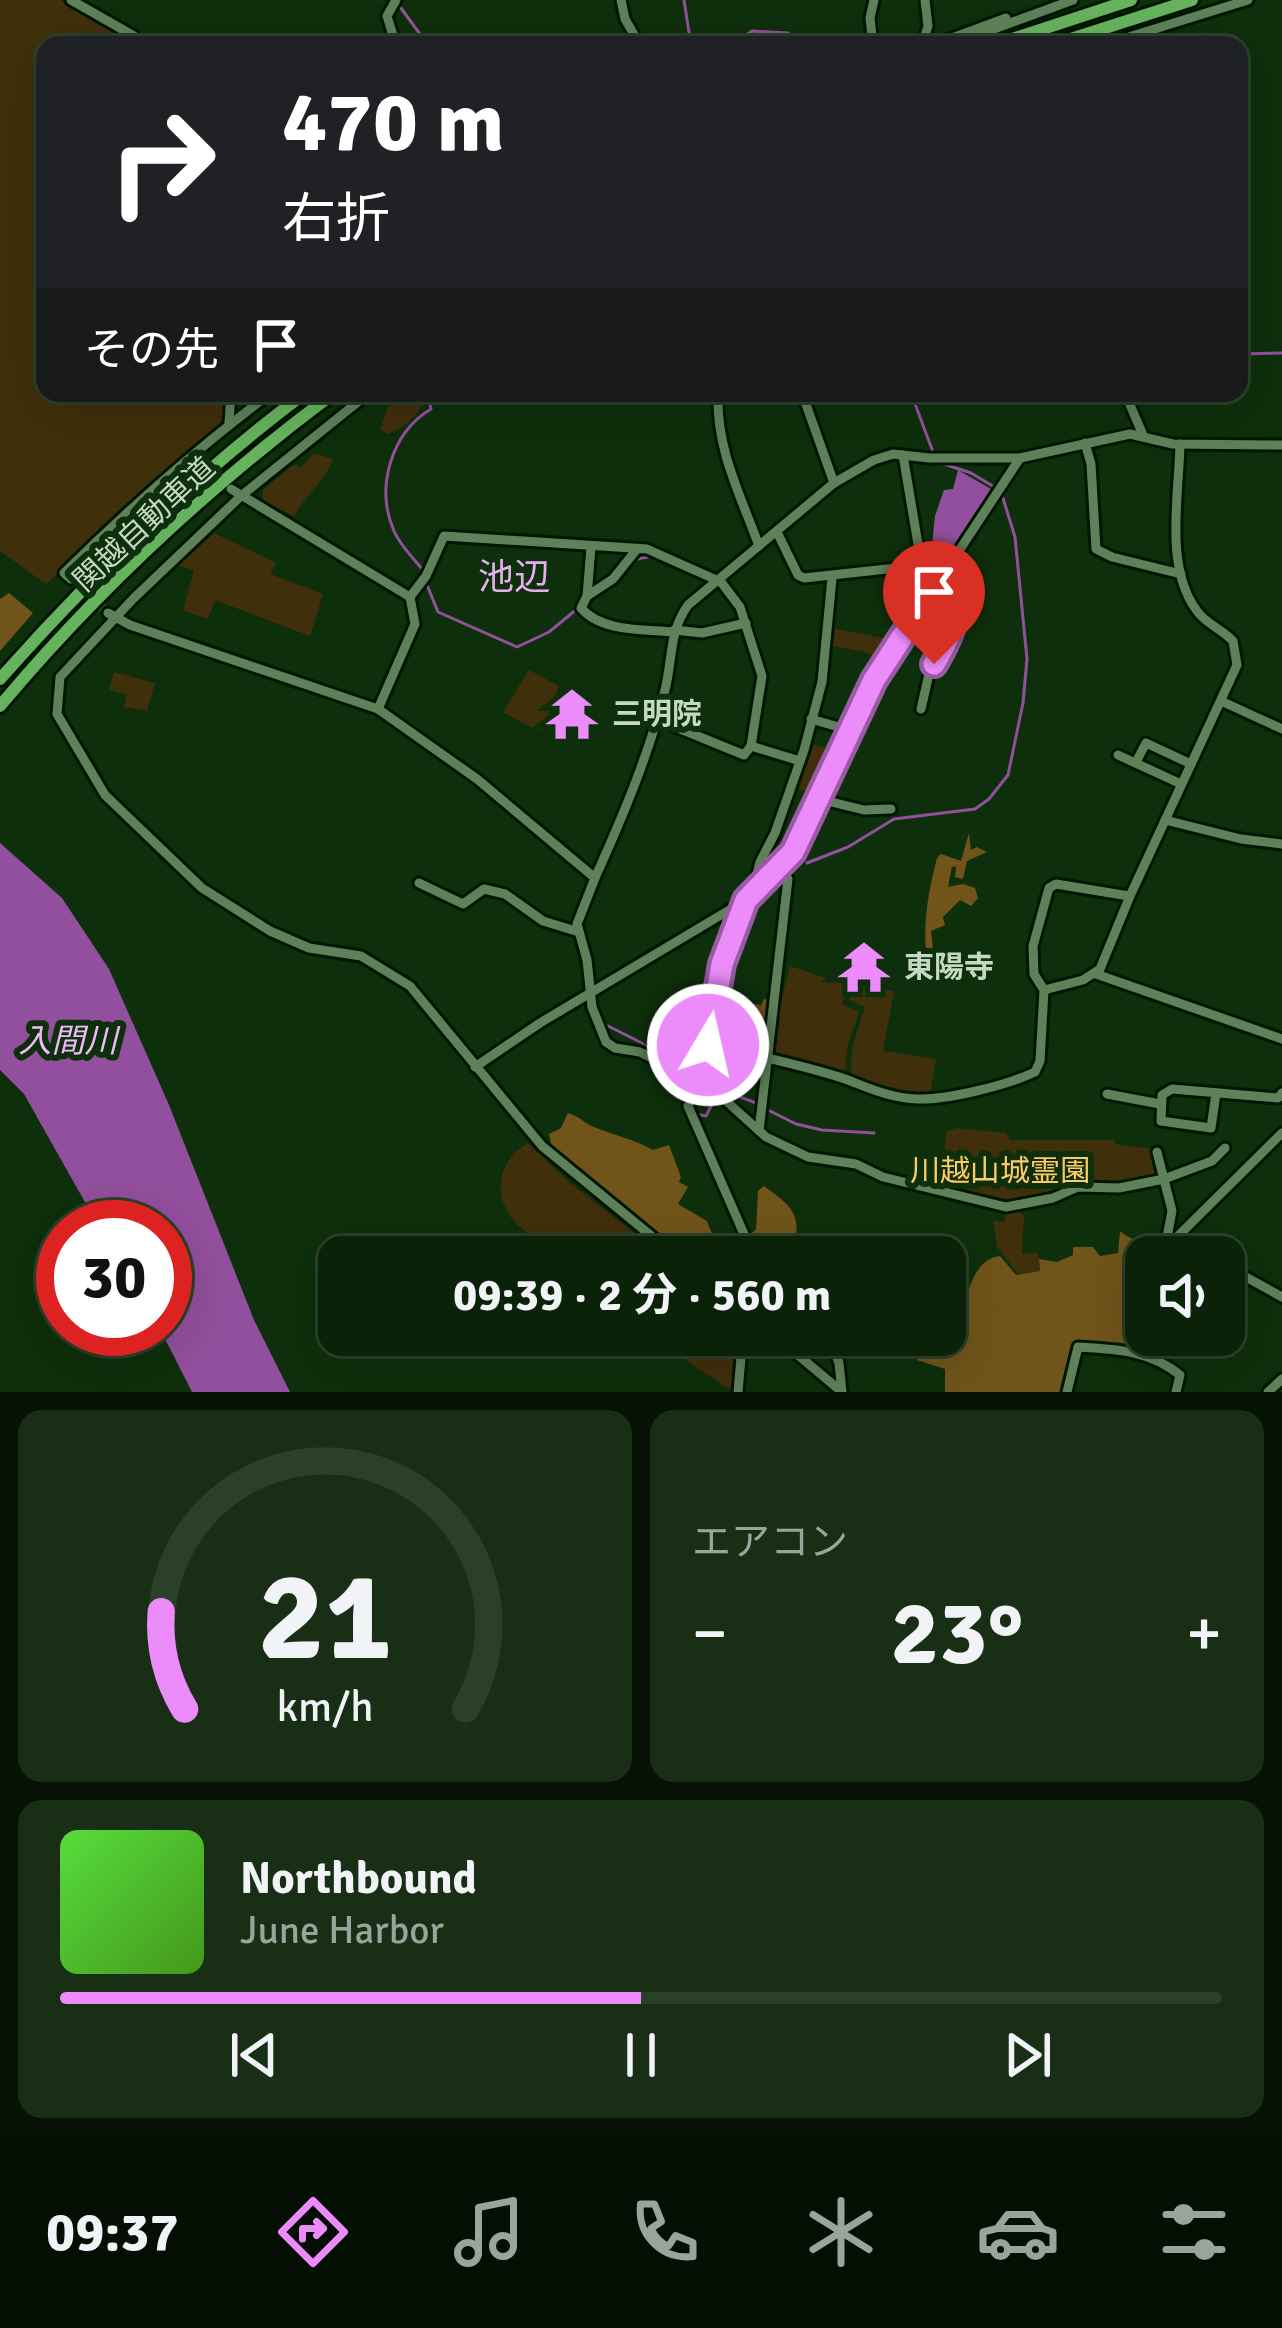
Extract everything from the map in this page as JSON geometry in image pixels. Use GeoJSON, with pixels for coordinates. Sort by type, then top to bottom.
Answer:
{"type":"FeatureCollection","features":[{"type":"Feature","properties":{"kind":"highway"},"geometry":{"type":"LineString","coordinates":[[1021,36],[1131,0]]}},
{"type":"Feature","properties":{"kind":"highway"},"geometry":{"type":"LineString","coordinates":[[1080,36],[1192,0]]}},
{"type":"Feature","properties":{"kind":"highway","name":"関越自動車道"},"geometry":{"type":"LineString","coordinates":[[0,679],[160,514],[294,402]]}},
{"type":"Feature","properties":{"kind":"highway","name":"関越自動車道"},"geometry":{"type":"LineString","coordinates":[[0,706],[44,654],[172,527],[323,402]]}},
{"type":"Feature","properties":{"kind":"street"},"geometry":{"type":"LineString","coordinates":[[70,0],[134,36]]}},
{"type":"Feature","properties":{"kind":"street"},"geometry":{"type":"LineString","coordinates":[[393,36],[387,16],[396,0]]}},
{"type":"Feature","properties":{"kind":"street"},"geometry":{"type":"LineString","coordinates":[[621,0],[635,36]]}},
{"type":"Feature","properties":{"kind":"street"},"geometry":{"type":"LineString","coordinates":[[872,36],[874,0]]}},
{"type":"Feature","properties":{"kind":"street"},"geometry":{"type":"LineString","coordinates":[[925,0],[925,36]]}},
{"type":"Feature","properties":{"kind":"street"},"geometry":{"type":"LineString","coordinates":[[955,36],[1073,0]]}},
{"type":"Feature","properties":{"kind":"street"},"geometry":{"type":"LineString","coordinates":[[1132,36],[1248,0]]}},
{"type":"Feature","properties":{"kind":"street"},"geometry":{"type":"LineString","coordinates":[[973,36],[1051,5]]}},
{"type":"Feature","properties":{"kind":"street"},"geometry":{"type":"LineString","coordinates":[[230,423],[231,402]]}},
{"type":"Feature","properties":{"kind":"street"},"geometry":{"type":"LineString","coordinates":[[71,579],[64,573],[259,402]]}},
{"type":"Feature","properties":{"kind":"street"},"geometry":{"type":"LineString","coordinates":[[357,402],[236,493],[111,616],[60,676],[56,695],[60,721],[98,786],[175,863],[227,907],[299,944],[357,955],[397,976],[428,1004],[475,1067],[554,1156],[651,1236]]}},
{"type":"Feature","properties":{"kind":"street"},"geometry":{"type":"LineString","coordinates":[[719,402],[723,458],[738,485],[759,546]]}},
{"type":"Feature","properties":{"kind":"street"},"geometry":{"type":"LineString","coordinates":[[805,402],[834,483]]}},
{"type":"Feature","properties":{"kind":"street"},"geometry":{"type":"LineString","coordinates":[[1129,402],[1143,435]]}},
{"type":"Feature","properties":{"kind":"street"},"geometry":{"type":"LineString","coordinates":[[1225,1148],[1212,1161],[1164,1179],[1119,1188],[1078,1187],[1006,1208],[884,1177],[856,1165],[818,1161],[759,1131],[714,1090],[640,1052],[611,1046],[599,1030],[578,917],[630,797],[668,679],[673,631],[688,605],[834,483],[882,456],[1020,458],[1121,435],[1180,444],[1282,445]]}},
{"type":"Feature","properties":{"kind":"street"},"geometry":{"type":"LineString","coordinates":[[1085,443],[1091,464],[1096,549],[1181,574]]}},
{"type":"Feature","properties":{"kind":"street"},"geometry":{"type":"LineString","coordinates":[[1096,974],[1237,665],[1234,643],[1194,608],[1181,574],[1180,444]]}},
{"type":"Feature","properties":{"kind":"street"},"geometry":{"type":"LineString","coordinates":[[903,455],[918,546],[953,591],[952,633],[929,674],[921,710]]}},
{"type":"Feature","properties":{"kind":"street"},"geometry":{"type":"LineString","coordinates":[[475,1067],[746,900],[781,868],[874,680],[1020,458]]}},
{"type":"Feature","properties":{"kind":"street"},"geometry":{"type":"LineString","coordinates":[[236,493],[410,597],[415,623],[378,709]]}},
{"type":"Feature","properties":{"kind":"street"},"geometry":{"type":"LineString","coordinates":[[777,532],[798,575],[832,578],[907,567],[924,557]]}},
{"type":"Feature","properties":{"kind":"street"},"geometry":{"type":"LineString","coordinates":[[410,597],[425,578],[444,536],[637,549],[662,553],[716,579],[735,596],[763,680],[752,746],[744,755],[656,719]]}},
{"type":"Feature","properties":{"kind":"street"},"geometry":{"type":"LineString","coordinates":[[591,547],[587,596],[581,608],[592,619],[617,626],[702,633],[746,623]]}},
{"type":"Feature","properties":{"kind":"street"},"geometry":{"type":"LineString","coordinates":[[587,596],[613,579],[637,549]]}},
{"type":"Feature","properties":{"kind":"street"},"geometry":{"type":"LineString","coordinates":[[758,891],[754,887],[760,862],[800,761],[825,670],[832,578]]}},
{"type":"Feature","properties":{"kind":"street"},"geometry":{"type":"LineString","coordinates":[[111,616],[378,709],[477,779],[595,878]]}},
{"type":"Feature","properties":{"kind":"street"},"geometry":{"type":"LineString","coordinates":[[1221,700],[1282,729]]}},
{"type":"Feature","properties":{"kind":"street"},"geometry":{"type":"LineString","coordinates":[[811,719],[850,730]]}},
{"type":"Feature","properties":{"kind":"street"},"geometry":{"type":"LineString","coordinates":[[1136,762],[1146,743],[1191,764]]}},
{"type":"Feature","properties":{"kind":"street"},"geometry":{"type":"LineString","coordinates":[[752,746],[800,761]]}},
{"type":"Feature","properties":{"kind":"street"},"geometry":{"type":"LineString","coordinates":[[1118,754],[1181,784]]}},
{"type":"Feature","properties":{"kind":"street"},"geometry":{"type":"LineString","coordinates":[[819,799],[851,808],[891,809]]}},
{"type":"Feature","properties":{"kind":"street"},"geometry":{"type":"LineString","coordinates":[[1166,820],[1282,844]]}},
{"type":"Feature","properties":{"kind":"street"},"geometry":{"type":"LineString","coordinates":[[759,1131],[788,879],[781,868]]}},
{"type":"Feature","properties":{"kind":"street"},"geometry":{"type":"LineString","coordinates":[[419,883],[463,904],[484,889],[499,891],[543,921],[579,932]]}},
{"type":"Feature","properties":{"kind":"street"},"geometry":{"type":"LineString","coordinates":[[709,1048],[728,1047],[848,1080],[879,1094],[910,1098],[995,1086],[1028,1076],[1039,1067],[1044,990],[1034,974],[1033,946],[1049,887],[1056,884],[1130,896]]}},
{"type":"Feature","properties":{"kind":"street"},"geometry":{"type":"LineString","coordinates":[[745,1236],[689,1106],[709,1048],[722,964],[746,900]]}},
{"type":"Feature","properties":{"kind":"street"},"geometry":{"type":"LineString","coordinates":[[1044,990],[1096,974],[1282,1039]]}},
{"type":"Feature","properties":{"kind":"street"},"geometry":{"type":"LineString","coordinates":[[1216,1093],[1211,1128],[1163,1123],[1160,1104],[1165,1090],[1172,1088],[1278,1098],[1282,1093]]}},
{"type":"Feature","properties":{"kind":"street"},"geometry":{"type":"LineString","coordinates":[[1107,1094],[1160,1104]]}},
{"type":"Feature","properties":{"kind":"street"},"geometry":{"type":"LineString","coordinates":[[1178,1236],[1282,1133]]}},
{"type":"Feature","properties":{"kind":"street"},"geometry":{"type":"LineString","coordinates":[[1157,1152],[1172,1211],[1167,1236]]}},
{"type":"Feature","properties":{"kind":"street"},"geometry":{"type":"LineString","coordinates":[[1245,1276],[1282,1297]]}},
{"type":"Feature","properties":{"kind":"street"},"geometry":{"type":"LineString","coordinates":[[1067,1392],[1078,1347],[1123,1349],[1156,1360],[1180,1375],[1176,1392]]}},
{"type":"Feature","properties":{"kind":"street"},"geometry":{"type":"LineString","coordinates":[[739,1392],[742,1356]]}},
{"type":"Feature","properties":{"kind":"street"},"geometry":{"type":"LineString","coordinates":[[799,1356],[842,1392]]}},
{"type":"Feature","properties":{"kind":"street"},"geometry":{"type":"LineString","coordinates":[[836,1356],[842,1392]]}},
{"type":"Feature","properties":{"kind":"street"},"geometry":{"type":"LineString","coordinates":[[1268,1392],[1282,1379]]}},
{"type":"Feature","properties":{"kind":"green space"},"geometry":{"type":"Polygon","coordinates":[[[0,0],[61,0],[120,36],[36,36],[36,402],[226,402],[223,424],[46,584],[0,551],[0,0]]]}},
{"type":"Feature","properties":{"kind":"green space"},"geometry":{"type":"Polygon","coordinates":[[[390,402],[421,402],[400,428],[387,434],[380,429],[390,402]]]}},
{"type":"Feature","properties":{"kind":"green space"},"geometry":{"type":"Polygon","coordinates":[[[314,453],[333,459],[294,516],[282,510],[276,516],[263,508],[263,490],[293,465],[301,467],[314,453]]]}},
{"type":"Feature","properties":{"kind":"green space"},"geometry":{"type":"Polygon","coordinates":[[[214,533],[276,563],[270,574],[323,594],[310,636],[215,600],[208,619],[183,611],[194,570],[178,566],[214,533]]]}},
{"type":"Feature","properties":{"kind":"green space"},"geometry":{"type":"Polygon","coordinates":[[[830,628],[889,639],[882,661],[869,653],[829,645],[830,628]]]}},
{"type":"Feature","properties":{"kind":"green space"},"geometry":{"type":"Polygon","coordinates":[[[529,670],[559,686],[548,713],[552,716],[545,729],[538,731],[503,712],[529,670]]]}},
{"type":"Feature","properties":{"kind":"green space"},"geometry":{"type":"Polygon","coordinates":[[[114,672],[155,683],[147,711],[124,707],[126,694],[109,690],[114,672]]]}},
{"type":"Feature","properties":{"kind":"green space"},"geometry":{"type":"Polygon","coordinates":[[[808,743],[837,751],[816,796],[793,787],[808,743]]]}},
{"type":"Feature","properties":{"kind":"green space"},"geometry":{"type":"Polygon","coordinates":[[[790,966],[850,986],[842,1004],[859,1012],[844,1075],[778,1059],[775,1054],[790,966]]]}},
{"type":"Feature","properties":{"kind":"green space"},"geometry":{"type":"Polygon","coordinates":[[[858,985],[894,991],[883,1051],[936,1059],[930,1094],[878,1090],[853,1080],[852,1052],[865,1007],[849,1000],[858,985]]]}},
{"type":"Feature","properties":{"kind":"green space","name":"川越山城霊園"},"geometry":{"type":"Polygon","coordinates":[[[946,1131],[1006,1133],[1010,1140],[1115,1140],[1115,1144],[1153,1149],[1158,1176],[1117,1185],[1059,1186],[1012,1204],[963,1195],[969,1161],[945,1149],[946,1131]]]}},
{"type":"Feature","properties":{"kind":"green space"},"geometry":{"type":"Polygon","coordinates":[[[528,1143],[571,1184],[639,1236],[532,1236],[513,1220],[502,1198],[505,1167],[528,1143]]]}},
{"type":"Feature","properties":{"kind":"green space"},"geometry":{"type":"Polygon","coordinates":[[[1006,1211],[1024,1216],[1022,1254],[1038,1253],[1040,1271],[1018,1274],[997,1247],[993,1221],[1004,1222],[1006,1211]]]}},
{"type":"Feature","properties":{"kind":"green space"},"geometry":{"type":"Polygon","coordinates":[[[675,1356],[734,1356],[732,1391],[675,1356]]]}},
{"type":"Feature","properties":{"kind":"shaded area"},"geometry":{"type":"Polygon","coordinates":[[[9,593],[33,613],[0,651],[0,599],[9,593]]]}},
{"type":"Feature","properties":{"kind":"shaded area"},"geometry":{"type":"Polygon","coordinates":[[[969,833],[971,850],[977,847],[987,852],[967,861],[963,879],[955,877],[956,866],[952,867],[948,887],[975,888],[978,898],[971,906],[960,900],[943,917],[945,925],[931,931],[933,949],[926,950],[927,904],[937,858],[941,854],[961,861],[969,833]]]}},
{"type":"Feature","properties":{"kind":"shaded area"},"geometry":{"type":"Polygon","coordinates":[[[720,999],[761,1005],[769,1000],[768,1016],[762,1019],[752,1044],[756,1053],[731,1045],[734,1024],[716,1019],[720,999]]]}},
{"type":"Feature","properties":{"kind":"shaded area"},"geometry":{"type":"Polygon","coordinates":[[[568,1113],[653,1150],[669,1145],[679,1182],[688,1187],[678,1204],[707,1221],[713,1236],[662,1236],[552,1148],[549,1134],[561,1128],[568,1113]]]}},
{"type":"Feature","properties":{"kind":"shaded area"},"geometry":{"type":"Polygon","coordinates":[[[764,1186],[784,1202],[793,1213],[796,1236],[749,1236],[756,1229],[758,1191],[764,1186]]]}},
{"type":"Feature","properties":{"kind":"shaded area"},"geometry":{"type":"Polygon","coordinates":[[[1120,1231],[1127,1236],[1125,1348],[1075,1344],[1064,1392],[945,1392],[945,1369],[917,1360],[919,1356],[966,1356],[969,1288],[990,1259],[1000,1256],[1016,1275],[1040,1271],[1039,1259],[1057,1262],[1073,1255],[1073,1247],[1093,1247],[1100,1256],[1118,1253],[1120,1231]]]}},
{"type":"Feature","properties":{"kind":"water"},"geometry":{"type":"Polygon","coordinates":[[[958,470],[991,489],[943,564],[931,555],[935,516],[944,490],[953,489],[958,470]]]}},
{"type":"Feature","properties":{"kind":"water","name":"入間川"},"geometry":{"type":"Polygon","coordinates":[[[0,843],[62,898],[109,969],[254,1320],[290,1392],[192,1392],[174,1356],[192,1356],[192,1200],[84,1200],[24,1094],[0,1070],[0,843]]]}},
{"type":"Feature","properties":{"kind":"waterway"},"geometry":{"type":"LineString","coordinates":[[684,0],[690,36]]}},
{"type":"Feature","properties":{"kind":"waterway"},"geometry":{"type":"LineString","coordinates":[[398,4],[421,36]]}},
{"type":"Feature","properties":{"kind":"waterway"},"geometry":{"type":"LineString","coordinates":[[745,36],[752,31],[791,36]]}},
{"type":"Feature","properties":{"kind":"waterway"},"geometry":{"type":"LineString","coordinates":[[1248,354],[1282,353]]}},
{"type":"Feature","properties":{"kind":"waterway"},"geometry":{"type":"LineString","coordinates":[[423,570],[397,536],[386,497],[397,447],[417,419],[431,409],[430,402]]}},
{"type":"Feature","properties":{"kind":"waterway"},"geometry":{"type":"LineString","coordinates":[[914,402],[933,452]]}},
{"type":"Feature","properties":{"kind":"waterway"},"geometry":{"type":"LineString","coordinates":[[935,461],[996,488]]}},
{"type":"Feature","properties":{"kind":"waterway"},"geometry":{"type":"LineString","coordinates":[[807,863],[848,847],[894,819],[975,809],[1008,775],[1027,659],[1015,537],[1002,495]]}},
{"type":"Feature","properties":{"kind":"waterway"},"geometry":{"type":"LineString","coordinates":[[633,560],[652,556]]}},
{"type":"Feature","properties":{"kind":"waterway"},"geometry":{"type":"LineString","coordinates":[[425,580],[438,612],[517,647],[549,632],[577,609]]}},
{"type":"Feature","properties":{"kind":"waterway"},"geometry":{"type":"LineString","coordinates":[[749,905],[776,882]]}},
{"type":"Feature","properties":{"kind":"waterway"},"geometry":{"type":"LineString","coordinates":[[588,944],[594,982]]}},
{"type":"Feature","properties":{"kind":"waterway"},"geometry":{"type":"LineString","coordinates":[[604,1024],[642,1043],[651,1054]]}},
{"type":"Feature","properties":{"kind":"waterway"},"geometry":{"type":"LineString","coordinates":[[714,1051],[725,1091],[756,1103]]}},
{"type":"Feature","properties":{"kind":"waterway"},"geometry":{"type":"LineString","coordinates":[[655,1063],[686,1102]]}},
{"type":"Feature","properties":{"kind":"waterway"},"geometry":{"type":"LineString","coordinates":[[696,1114],[706,1116],[714,1100]]}},
{"type":"Feature","properties":{"kind":"waterway"},"geometry":{"type":"LineString","coordinates":[[770,1111],[822,1130],[874,1133]]}},
{"type":"Feature","properties":{"kind":"waterway"},"geometry":{"type":"LineString","coordinates":[[1276,1392],[1280,1388]]}},
{"type":"Feature","properties":{"kind":"tunnel"},"geometry":{"type":"LineString","coordinates":[[195,465],[225,485]]}},
{"type":"Feature","properties":{"kind":"tunnel"},"geometry":{"type":"LineString","coordinates":[[71,579],[108,613]]}},
{"type":"Feature","properties":{"kind":"place","name":"三明院"},"geometry":{"type":"Point","coordinates":[572,714]}},
{"type":"Feature","properties":{"kind":"place","name":"東陽寺"},"geometry":{"type":"Point","coordinates":[864,967]}},
{"type":"Feature","properties":{"kind":"district","name":"池辺"},"geometry":{"type":"Point","coordinates":[514,576]}},
{"type":"Feature","properties":{"kind":"route"},"geometry":{"type":"LineString","coordinates":[[708,1045],[722,964],[746,900],[793,852],[874,680],[943,574],[953,591],[952,633],[934,664]]}}]}
